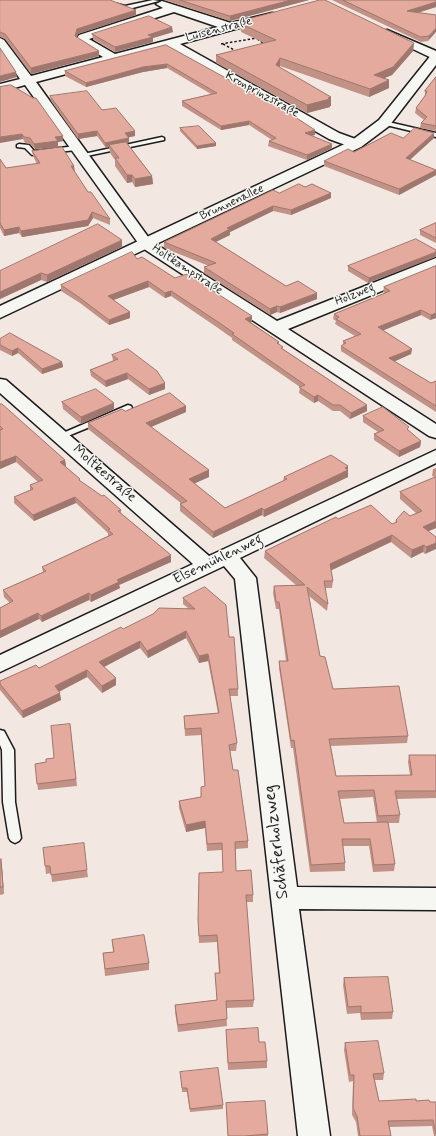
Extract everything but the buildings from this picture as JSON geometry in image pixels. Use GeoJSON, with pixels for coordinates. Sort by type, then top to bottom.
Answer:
{"type":"FeatureCollection","features":[{"type":"Feature","properties":{"kind":"street"},"geometry":{"type":"LineString","coordinates":[[154,1],[229,27]]}},
{"type":"Feature","properties":{"kind":"street"},"geometry":{"type":"LineString","coordinates":[[114,58],[82,40],[83,37],[174,8]]}},
{"type":"Feature","properties":{"kind":"street","name":"Luisenstraße"},"geometry":{"type":"LineString","coordinates":[[0,88],[280,13]]}},
{"type":"Feature","properties":{"kind":"street"},"geometry":{"type":"LineString","coordinates":[[376,28],[436,57]]}},
{"type":"Feature","properties":{"kind":"street","name":"Holtkampstraße"},"geometry":{"type":"LineString","coordinates":[[0,42],[146,244],[436,432]]}},
{"type":"Feature","properties":{"kind":"street","name":"Kronprinzstraße"},"geometry":{"type":"LineString","coordinates":[[170,43],[334,136],[356,144]]}},
{"type":"Feature","properties":{"kind":"street","name":"Brunnenallee"},"geometry":{"type":"LineString","coordinates":[[0,313],[356,144],[384,123],[436,57]]}},
{"type":"Feature","properties":{"kind":"street","name":"Holzweg"},"geometry":{"type":"LineString","coordinates":[[274,328],[436,262]]}},
{"type":"Feature","properties":{"kind":"street","name":"Moltkestraße"},"geometry":{"type":"LineString","coordinates":[[0,384],[60,436],[216,560]]}},
{"type":"Feature","properties":{"kind":"street","name":"Elsemühlenweg"},"geometry":{"type":"LineString","coordinates":[[0,664],[436,456]]}},
{"type":"Feature","properties":{"kind":"street","name":"Schäferholzweg"},"geometry":{"type":"LineString","coordinates":[[216,560],[245,578],[314,1136]]}},
{"type":"Feature","properties":{"kind":"street"},"geometry":{"type":"LineString","coordinates":[[284,898],[436,899]]}},
{"type":"Feature","properties":{"kind":"lane"},"geometry":{"type":"LineString","coordinates":[[110,2],[125,8],[154,1]]}},
{"type":"Feature","properties":{"kind":"lane"},"geometry":{"type":"LineString","coordinates":[[384,123],[436,135]]}},
{"type":"Feature","properties":{"kind":"lane"},"geometry":{"type":"LineString","coordinates":[[19,146],[27,146],[32,153],[79,151],[162,139]]}},
{"type":"Feature","properties":{"kind":"lane"},"geometry":{"type":"LineString","coordinates":[[60,436],[128,408]]}},
{"type":"Feature","properties":{"kind":"lane"},"geometry":{"type":"LineString","coordinates":[[0,734],[8,750],[9,802],[15,838]]}},
{"type":"Feature","properties":{"kind":"path"},"geometry":{"type":"LineString","coordinates":[[229,27],[272,48]]}},
{"type":"Feature","properties":{"kind":"path"},"geometry":{"type":"LineString","coordinates":[[217,44],[261,37]]}},
{"type":"Feature","properties":{"kind":"path"},"geometry":{"type":"LineString","coordinates":[[202,62],[239,53],[223,44]]}},
{"type":"Feature","properties":{"kind":"path"},"geometry":{"type":"LineString","coordinates":[[261,46],[266,45]]}}]}
